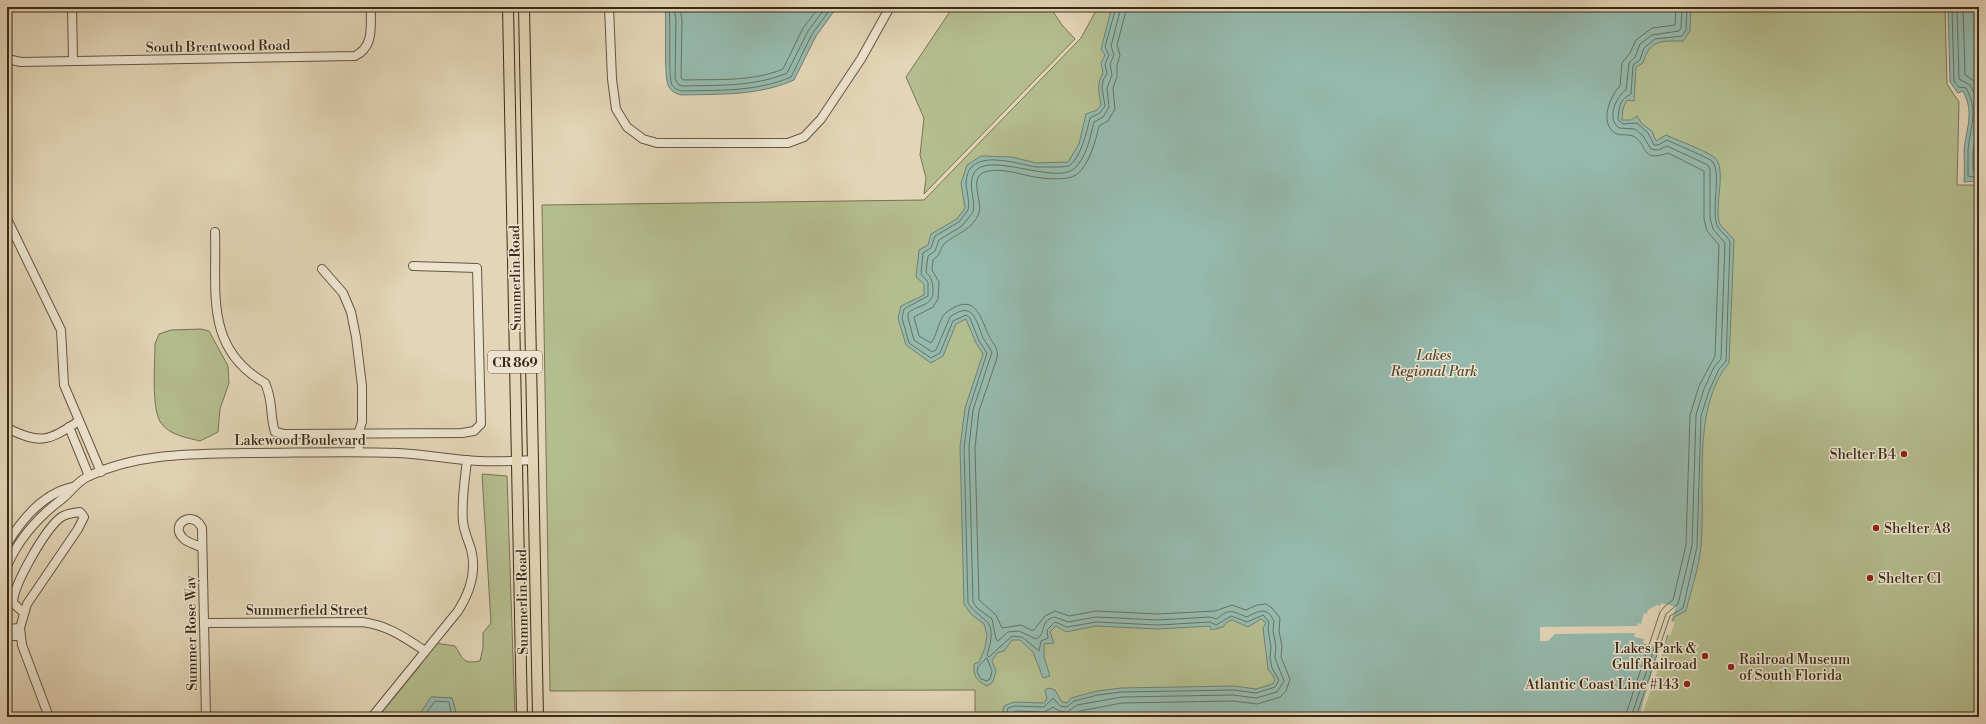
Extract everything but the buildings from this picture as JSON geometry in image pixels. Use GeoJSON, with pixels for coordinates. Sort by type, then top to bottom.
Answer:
{"type":"FeatureCollection","features":[{"type":"Feature","properties":{"kind":"main road","name":"Summerlin Road"},"geometry":{"type":"LineString","coordinates":[[508,7],[522,717]]}},
{"type":"Feature","properties":{"kind":"main road","name":"Summerlin Road"},"geometry":{"type":"LineString","coordinates":[[524,7],[538,717]]}},
{"type":"Feature","properties":{"kind":"main road"},"geometry":{"type":"LineString","coordinates":[[520,666],[528,717]]}},
{"type":"Feature","properties":{"kind":"street"},"geometry":{"type":"LineString","coordinates":[[72,7],[73,60]]}},
{"type":"Feature","properties":{"kind":"street","name":"South Brentwood Road"},"geometry":{"type":"LineString","coordinates":[[7,59],[21,62],[353,56],[364,51],[370,39],[370,7]]}},
{"type":"Feature","properties":{"kind":"street"},"geometry":{"type":"LineString","coordinates":[[609,7],[612,79],[616,109],[627,127],[643,138],[657,143],[788,143],[804,137],[821,119],[861,59],[890,7]]}},
{"type":"Feature","properties":{"kind":"street"},"geometry":{"type":"LineString","coordinates":[[7,220],[61,330],[64,385],[101,472]]}},
{"type":"Feature","properties":{"kind":"street"},"geometry":{"type":"LineString","coordinates":[[215,232],[216,300],[219,329],[238,364],[265,384],[272,403],[271,420],[274,432],[284,434],[462,433],[474,431],[481,424],[477,268],[413,266]]}},
{"type":"Feature","properties":{"kind":"street"},"geometry":{"type":"LineString","coordinates":[[322,269],[343,293],[351,312],[360,364],[362,386],[362,422],[358,434],[358,452]]}},
{"type":"Feature","properties":{"kind":"street"},"geometry":{"type":"LineString","coordinates":[[7,428],[38,440],[48,438],[64,431],[79,421]]}},
{"type":"Feature","properties":{"kind":"street"},"geometry":{"type":"LineString","coordinates":[[69,427],[89,476]]}},
{"type":"Feature","properties":{"kind":"street","name":"Lakewood Boulevard"},"geometry":{"type":"LineString","coordinates":[[7,566],[10,553],[19,544],[29,528],[48,509],[63,498],[73,487],[89,476],[136,461],[176,455],[358,452],[399,453],[467,460],[533,460]]}},
{"type":"Feature","properties":{"kind":"street"},"geometry":{"type":"LineString","coordinates":[[372,717],[461,607],[467,595],[473,577],[472,558],[463,521],[463,495],[467,460]]}},
{"type":"Feature","properties":{"kind":"street","name":"Lakewood Boulevard"},"geometry":{"type":"LineString","coordinates":[[8,539],[25,519],[45,500],[59,489],[73,487]]}},
{"type":"Feature","properties":{"kind":"street"},"geometry":{"type":"LineString","coordinates":[[24,613],[13,603],[13,595],[21,576],[60,518],[70,513],[80,512],[84,518],[28,604],[24,613],[20,632],[26,656],[49,717]]}},
{"type":"Feature","properties":{"kind":"street"},"geometry":{"type":"LineString","coordinates":[[8,539],[19,544]]}},
{"type":"Feature","properties":{"kind":"street","name":"Summer Rose Way"},"geometry":{"type":"LineString","coordinates":[[202,548],[206,717]]}},
{"type":"Feature","properties":{"kind":"street","name":"Summerfield Street"},"geometry":{"type":"LineString","coordinates":[[204,623],[362,622],[377,624],[395,631],[425,651]]}},
{"type":"Feature","properties":{"kind":"street"},"geometry":{"type":"LineString","coordinates":[[7,629],[20,632]]}},
{"type":"Feature","properties":{"kind":"street"},"geometry":{"type":"LineString","coordinates":[[7,636],[20,632]]}},
{"type":"Feature","properties":{"kind":"green space"},"geometry":{"type":"Polygon","coordinates":[[[953,7],[1050,7],[1062,25],[1075,39],[924,194],[926,178],[920,155],[924,118],[906,77],[953,7]]]}},
{"type":"Feature","properties":{"kind":"green space","name":"Lakes Regional Park"},"geometry":{"type":"Polygon","coordinates":[[[1098,7],[1945,7],[1947,84],[1959,102],[1957,185],[1979,185],[1979,717],[975,717],[975,690],[550,691],[542,205],[924,200],[1081,38],[1098,7]]]}},
{"type":"Feature","properties":{"kind":"green space"},"geometry":{"type":"Polygon","coordinates":[[[201,329],[209,331],[228,366],[229,383],[220,409],[218,432],[200,441],[174,433],[164,427],[161,423],[156,407],[154,374],[155,344],[159,334],[171,330],[201,329]]]}},
{"type":"Feature","properties":{"kind":"green space"},"geometry":{"type":"Polygon","coordinates":[[[482,474],[507,476],[515,717],[457,717],[452,698],[432,697],[418,717],[378,717],[419,667],[435,643],[455,646],[464,660],[470,662],[480,661],[483,648],[483,633],[491,623],[482,474]]]}},
{"type":"Feature","properties":{"kind":"water"},"geometry":{"type":"Polygon","coordinates":[[[665,7],[837,7],[816,36],[794,80],[753,92],[682,95],[671,90],[667,82],[665,7]]]}},
{"type":"Feature","properties":{"kind":"water"},"geometry":{"type":"Polygon","coordinates":[[[1112,7],[1691,7],[1690,31],[1683,41],[1668,41],[1653,45],[1649,49],[1643,63],[1636,67],[1634,101],[1627,100],[1623,108],[1622,120],[1631,120],[1637,116],[1642,124],[1652,131],[1656,141],[1666,135],[1709,154],[1718,162],[1720,179],[1718,217],[1720,224],[1734,240],[1729,363],[1717,381],[1709,402],[1705,425],[1702,475],[1701,546],[1695,579],[1686,611],[1674,617],[1639,717],[1002,717],[1004,706],[1014,702],[1044,703],[1047,699],[1045,690],[1049,688],[1055,690],[1062,702],[1067,703],[1071,698],[1097,691],[1121,688],[1234,686],[1256,689],[1273,684],[1275,679],[1268,669],[1263,628],[1266,623],[1261,619],[1248,627],[1232,620],[1227,622],[1223,627],[1211,630],[1210,626],[1158,629],[1096,626],[1066,632],[1056,626],[1050,632],[1054,643],[1044,644],[1044,657],[1050,676],[1043,678],[1033,652],[1020,640],[1012,640],[1004,651],[997,653],[992,661],[996,671],[993,682],[987,686],[976,678],[974,672],[974,664],[979,662],[985,648],[987,635],[984,624],[971,614],[964,604],[960,447],[965,408],[983,354],[976,343],[966,319],[956,324],[943,356],[931,363],[906,345],[898,318],[901,306],[924,295],[924,284],[916,277],[919,250],[928,245],[931,234],[957,219],[965,208],[961,183],[967,165],[981,156],[1012,157],[1036,163],[1068,162],[1079,144],[1086,114],[1097,110],[1101,105],[1099,81],[1103,73],[1101,63],[1105,55],[1101,49],[1112,7]]]}},
{"type":"Feature","properties":{"kind":"water"},"geometry":{"type":"Polygon","coordinates":[[[1948,7],[1979,7],[1979,181],[1964,182],[1964,151],[1969,114],[1967,99],[1963,91],[1958,93],[1950,82],[1948,7]]]}},
{"type":"Feature","properties":{"kind":"water"},"geometry":{"type":"Polygon","coordinates":[[[431,697],[452,698],[457,717],[418,717],[431,697]]]}},
{"type":"Feature","properties":{"kind":"pier"},"geometry":{"type":"Polygon","coordinates":[[[1661,603],[1676,607],[1671,621],[1675,622],[1670,636],[1667,635],[1659,667],[1641,717],[1639,717],[1658,651],[1657,647],[1643,643],[1644,639],[1634,637],[1635,633],[1555,634],[1548,641],[1540,641],[1540,627],[1637,626],[1638,623],[1641,624],[1644,613],[1647,614],[1648,610],[1657,605],[1660,606],[1661,603]]]}},
{"type":"Feature","properties":{"kind":"place","name":"Shelter B4"},"geometry":{"type":"Point","coordinates":[1904,454]}},
{"type":"Feature","properties":{"kind":"place","name":"Shelter A8"},"geometry":{"type":"Point","coordinates":[1876,528]}},
{"type":"Feature","properties":{"kind":"place","name":"Shelter C1"},"geometry":{"type":"Point","coordinates":[1870,578]}},
{"type":"Feature","properties":{"kind":"place","name":"Lakes Park & Gulf Railroad"},"geometry":{"type":"Point","coordinates":[1705,656]}},
{"type":"Feature","properties":{"kind":"place","name":"Railroad Museum of South Florida"},"geometry":{"type":"Point","coordinates":[1731,667]}},
{"type":"Feature","properties":{"kind":"place","name":"Atlantic Coast Line #143"},"geometry":{"type":"Point","coordinates":[1687,684]}}]}
